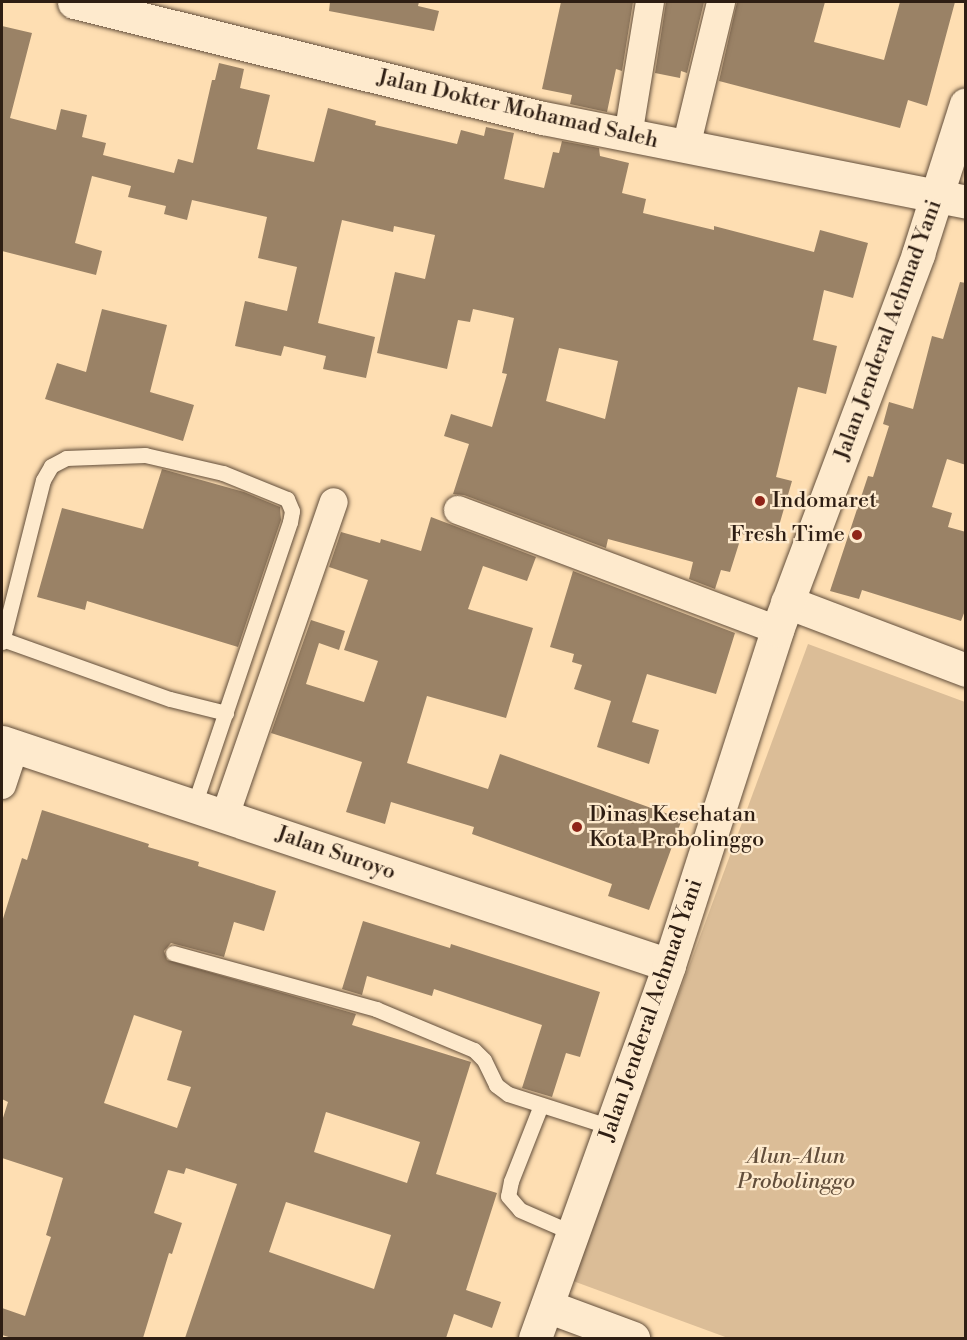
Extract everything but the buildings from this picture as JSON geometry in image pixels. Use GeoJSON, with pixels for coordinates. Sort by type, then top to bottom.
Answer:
{"type":"FeatureCollection","features":[{"type":"Feature","properties":{"kind":"main road","name":"Jalan Dokter Mohamad Saleh"},"geometry":{"type":"LineString","coordinates":[[74,2],[543,118],[951,200]]}},
{"type":"Feature","properties":{"kind":"main road","name":"Jalan Jenderal Achmad Yani"},"geometry":{"type":"LineString","coordinates":[[535,1338],[669,965],[782,616],[918,254],[951,200],[966,104]]}},
{"type":"Feature","properties":{"kind":"main road"},"geometry":{"type":"LineString","coordinates":[[782,616],[966,670]]}},
{"type":"Feature","properties":{"kind":"main road","name":"Jalan Suroyo"},"geometry":{"type":"LineString","coordinates":[[8,744],[669,965]]}},
{"type":"Feature","properties":{"kind":"main road"},"geometry":{"type":"LineString","coordinates":[[547,1306],[633,1338]]}},
{"type":"Feature","properties":{"kind":"street"},"geometry":{"type":"LineString","coordinates":[[628,136],[650,2]]}},
{"type":"Feature","properties":{"kind":"street"},"geometry":{"type":"LineString","coordinates":[[686,147],[721,2]]}},
{"type":"Feature","properties":{"kind":"street"},"geometry":{"type":"LineString","coordinates":[[225,816],[334,502]]}},
{"type":"Feature","properties":{"kind":"street"},"geometry":{"type":"LineString","coordinates":[[458,510],[782,616]]}},
{"type":"Feature","properties":{"kind":"street"},"geometry":{"type":"LineString","coordinates":[[2,785],[8,744]]}},
{"type":"Feature","properties":{"kind":"lane"},"geometry":{"type":"LineString","coordinates":[[194,806],[226,713],[292,511],[290,504],[282,496],[223,473],[145,455],[66,458],[51,466],[43,480],[2,641],[170,699],[226,713]]}},
{"type":"Feature","properties":{"kind":"lane"},"geometry":{"type":"LineString","coordinates":[[172,953],[376,1009],[474,1050],[484,1060],[496,1085],[502,1090],[610,1127]]}},
{"type":"Feature","properties":{"kind":"lane"},"geometry":{"type":"LineString","coordinates":[[541,1105],[511,1181],[508,1196],[520,1210],[573,1233]]}},
{"type":"Feature","properties":{"kind":"green space","name":"Alun-Alun Probolinggo"},"geometry":{"type":"Polygon","coordinates":[[[808,644],[965,702],[965,1338],[728,1338],[573,1281],[808,644]]]}},
{"type":"Feature","properties":{"kind":"place","name":"Indomaret"},"geometry":{"type":"Point","coordinates":[760,501]}},
{"type":"Feature","properties":{"kind":"place","name":"Fresh Time"},"geometry":{"type":"Point","coordinates":[857,535]}},
{"type":"Feature","properties":{"kind":"place","name":"Dinas Kesehatan Kota Probolinggo"},"geometry":{"type":"Point","coordinates":[577,827]}}]}
